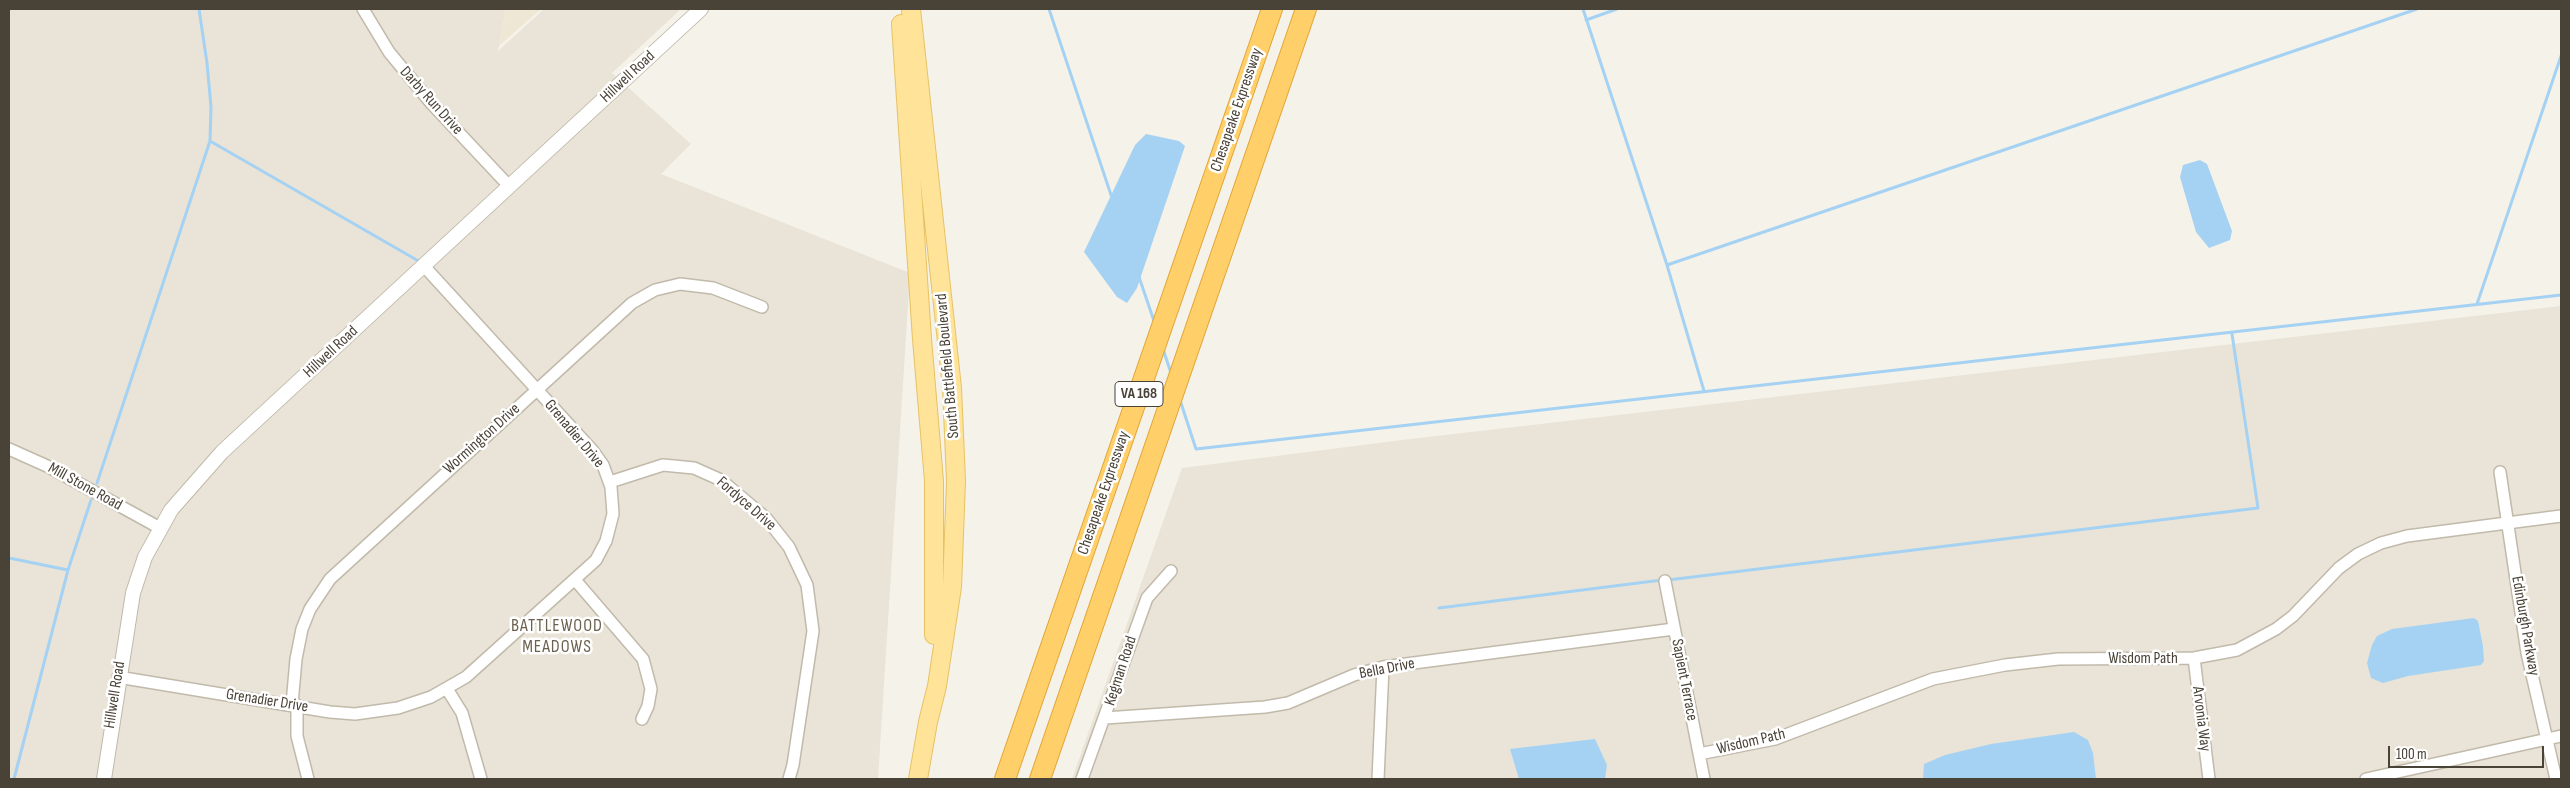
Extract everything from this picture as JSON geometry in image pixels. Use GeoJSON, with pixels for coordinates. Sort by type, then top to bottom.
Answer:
{"type":"FeatureCollection","features":[{"type":"Feature","properties":{"kind":"highway","name":"Chesapeake Expressway"},"geometry":{"type":"LineString","coordinates":[[1005,779],[1272,9]]}},
{"type":"Feature","properties":{"kind":"highway","name":"Chesapeake Expressway"},"geometry":{"type":"LineString","coordinates":[[1040,779],[1306,9]]}},
{"type":"Feature","properties":{"kind":"main road","name":"South Battlefield Boulevard"},"geometry":{"type":"LineString","coordinates":[[900,9],[922,340],[934,481],[936,616],[928,722]]}},
{"type":"Feature","properties":{"kind":"main road","name":"South Battlefield Boulevard"},"geometry":{"type":"LineString","coordinates":[[911,9],[952,388],[955,451],[952,587],[937,686],[928,722],[918,779]]}},
{"type":"Feature","properties":{"kind":"street","name":"Darby Run Drive"},"geometry":{"type":"LineString","coordinates":[[362,9],[388,52],[431,103],[509,186]]}},
{"type":"Feature","properties":{"kind":"street","name":"Hillwell Road"},"geometry":{"type":"LineString","coordinates":[[104,779],[118,677],[136,579],[160,528],[185,492],[222,452],[701,9]]}},
{"type":"Feature","properties":{"kind":"street","name":"Grenadier Drive"},"geometry":{"type":"LineString","coordinates":[[118,677],[330,712],[375,713],[416,703],[447,689],[466,676],[576,581],[596,560],[606,541],[613,514],[610,482],[603,465],[593,451],[423,265]]}},
{"type":"Feature","properties":{"kind":"street","name":"Wormington Drive"},"geometry":{"type":"LineString","coordinates":[[294,705],[296,659],[302,629],[310,609],[330,579],[632,303],[655,290],[673,285],[696,285],[713,288],[762,307]]}},
{"type":"Feature","properties":{"kind":"street","name":"Mill Stone Road"},"geometry":{"type":"LineString","coordinates":[[9,449],[47,466],[160,528]]}},
{"type":"Feature","properties":{"kind":"street","name":"Fordyce Drive"},"geometry":{"type":"LineString","coordinates":[[610,482],[663,465],[694,468],[721,480],[766,518],[789,548],[807,586],[813,631],[793,765],[789,779]]}},
{"type":"Feature","properties":{"kind":"street","name":"Edinburgh Parkway"},"geometry":{"type":"LineString","coordinates":[[2500,472],[2528,653],[2556,779]]}},
{"type":"Feature","properties":{"kind":"street","name":"Wisdom Path"},"geometry":{"type":"LineString","coordinates":[[1699,754],[1775,739],[1933,679],[2005,664],[2058,659],[2194,658],[2237,650],[2258,641],[2293,616],[2339,568],[2358,554],[2381,543],[2407,536],[2561,516]]}},
{"type":"Feature","properties":{"kind":"street","name":"Kegman Road"},"geometry":{"type":"LineString","coordinates":[[1082,779],[1147,598],[1171,571]]}},
{"type":"Feature","properties":{"kind":"street"},"geometry":{"type":"LineString","coordinates":[[576,581],[644,659],[651,689],[648,706],[642,719]]}},
{"type":"Feature","properties":{"kind":"street","name":"Sapient Terrace"},"geometry":{"type":"LineString","coordinates":[[1665,581],[1704,779]]}},
{"type":"Feature","properties":{"kind":"street","name":"Bella Drive"},"geometry":{"type":"LineString","coordinates":[[1105,718],[1265,707],[1288,703],[1354,675],[1383,667],[1674,629]]}},
{"type":"Feature","properties":{"kind":"street","name":"Arvonia Way"},"geometry":{"type":"LineString","coordinates":[[2194,658],[2209,779]]}},
{"type":"Feature","properties":{"kind":"street"},"geometry":{"type":"LineString","coordinates":[[1378,779],[1383,667]]}},
{"type":"Feature","properties":{"kind":"street"},"geometry":{"type":"LineString","coordinates":[[447,689],[462,713],[481,779]]}},
{"type":"Feature","properties":{"kind":"street"},"geometry":{"type":"LineString","coordinates":[[294,705],[297,736],[308,779]]}},
{"type":"Feature","properties":{"kind":"street"},"geometry":{"type":"LineString","coordinates":[[2366,779],[2561,736]]}},
{"type":"Feature","properties":{"kind":"shaded area"},"geometry":{"type":"Polygon","coordinates":[[[9,9],[506,9],[498,51],[544,9],[681,9],[612,73],[691,144],[661,174],[910,273],[878,779],[9,779],[9,9]]]}},
{"type":"Feature","properties":{"kind":"shaded area"},"geometry":{"type":"Polygon","coordinates":[[[506,9],[541,9],[499,46],[506,9]]]}},
{"type":"Feature","properties":{"kind":"shaded area"},"geometry":{"type":"Polygon","coordinates":[[[2561,306],[2561,779],[1072,779],[1182,468],[1402,440],[2561,306]]]}},
{"type":"Feature","properties":{"kind":"water"},"geometry":{"type":"Polygon","coordinates":[[[1146,134],[1179,141],[1185,146],[1137,288],[1127,303],[1117,297],[1084,252],[1135,145],[1146,134]]]}},
{"type":"Feature","properties":{"kind":"water"},"geometry":{"type":"Polygon","coordinates":[[[2200,160],[2207,164],[2232,231],[2230,240],[2209,248],[2196,232],[2180,177],[2183,165],[2200,160]]]}},
{"type":"Feature","properties":{"kind":"water"},"geometry":{"type":"Polygon","coordinates":[[[2474,618],[2478,621],[2483,646],[2484,661],[2481,665],[2408,676],[2383,683],[2371,678],[2367,663],[2372,645],[2377,636],[2392,629],[2474,618]]]}},
{"type":"Feature","properties":{"kind":"water"},"geometry":{"type":"Polygon","coordinates":[[[2074,732],[2088,740],[2093,753],[2096,779],[1923,779],[1924,764],[1945,755],[1991,744],[2074,732]]]}},
{"type":"Feature","properties":{"kind":"water"},"geometry":{"type":"Polygon","coordinates":[[[1595,739],[1607,765],[1605,779],[1519,779],[1510,749],[1595,739]]]}},
{"type":"Feature","properties":{"kind":"waterway"},"geometry":{"type":"LineString","coordinates":[[97,483],[210,141],[211,107],[199,9]]}},
{"type":"Feature","properties":{"kind":"waterway"},"geometry":{"type":"LineString","coordinates":[[1049,9],[1112,198]]}},
{"type":"Feature","properties":{"kind":"waterway"},"geometry":{"type":"LineString","coordinates":[[1583,9],[1667,265],[1704,391]]}},
{"type":"Feature","properties":{"kind":"waterway"},"geometry":{"type":"LineString","coordinates":[[1586,20],[1617,9]]}},
{"type":"Feature","properties":{"kind":"waterway"},"geometry":{"type":"LineString","coordinates":[[1667,265],[2417,9]]}},
{"type":"Feature","properties":{"kind":"waterway"},"geometry":{"type":"LineString","coordinates":[[2477,304],[2561,56]]}},
{"type":"Feature","properties":{"kind":"waterway"},"geometry":{"type":"LineString","coordinates":[[210,141],[422,263]]}},
{"type":"Feature","properties":{"kind":"waterway"},"geometry":{"type":"LineString","coordinates":[[1139,277],[1154,321]]}},
{"type":"Feature","properties":{"kind":"waterway"},"geometry":{"type":"LineString","coordinates":[[1181,403],[1196,449],[2561,295]]}},
{"type":"Feature","properties":{"kind":"waterway"},"geometry":{"type":"LineString","coordinates":[[1668,580],[2258,508],[2232,334]]}},
{"type":"Feature","properties":{"kind":"waterway"},"geometry":{"type":"LineString","coordinates":[[1164,352],[1171,373]]}},
{"type":"Feature","properties":{"kind":"waterway"},"geometry":{"type":"LineString","coordinates":[[14,779],[68,570],[91,500]]}},
{"type":"Feature","properties":{"kind":"waterway"},"geometry":{"type":"LineString","coordinates":[[9,558],[68,570]]}},
{"type":"Feature","properties":{"kind":"waterway"},"geometry":{"type":"LineString","coordinates":[[1439,608],[1662,580]]}},
{"type":"Feature","properties":{"kind":"district","name":"BATTLEWOOD MEADOWS"},"geometry":{"type":"Point","coordinates":[557,636]}}]}
